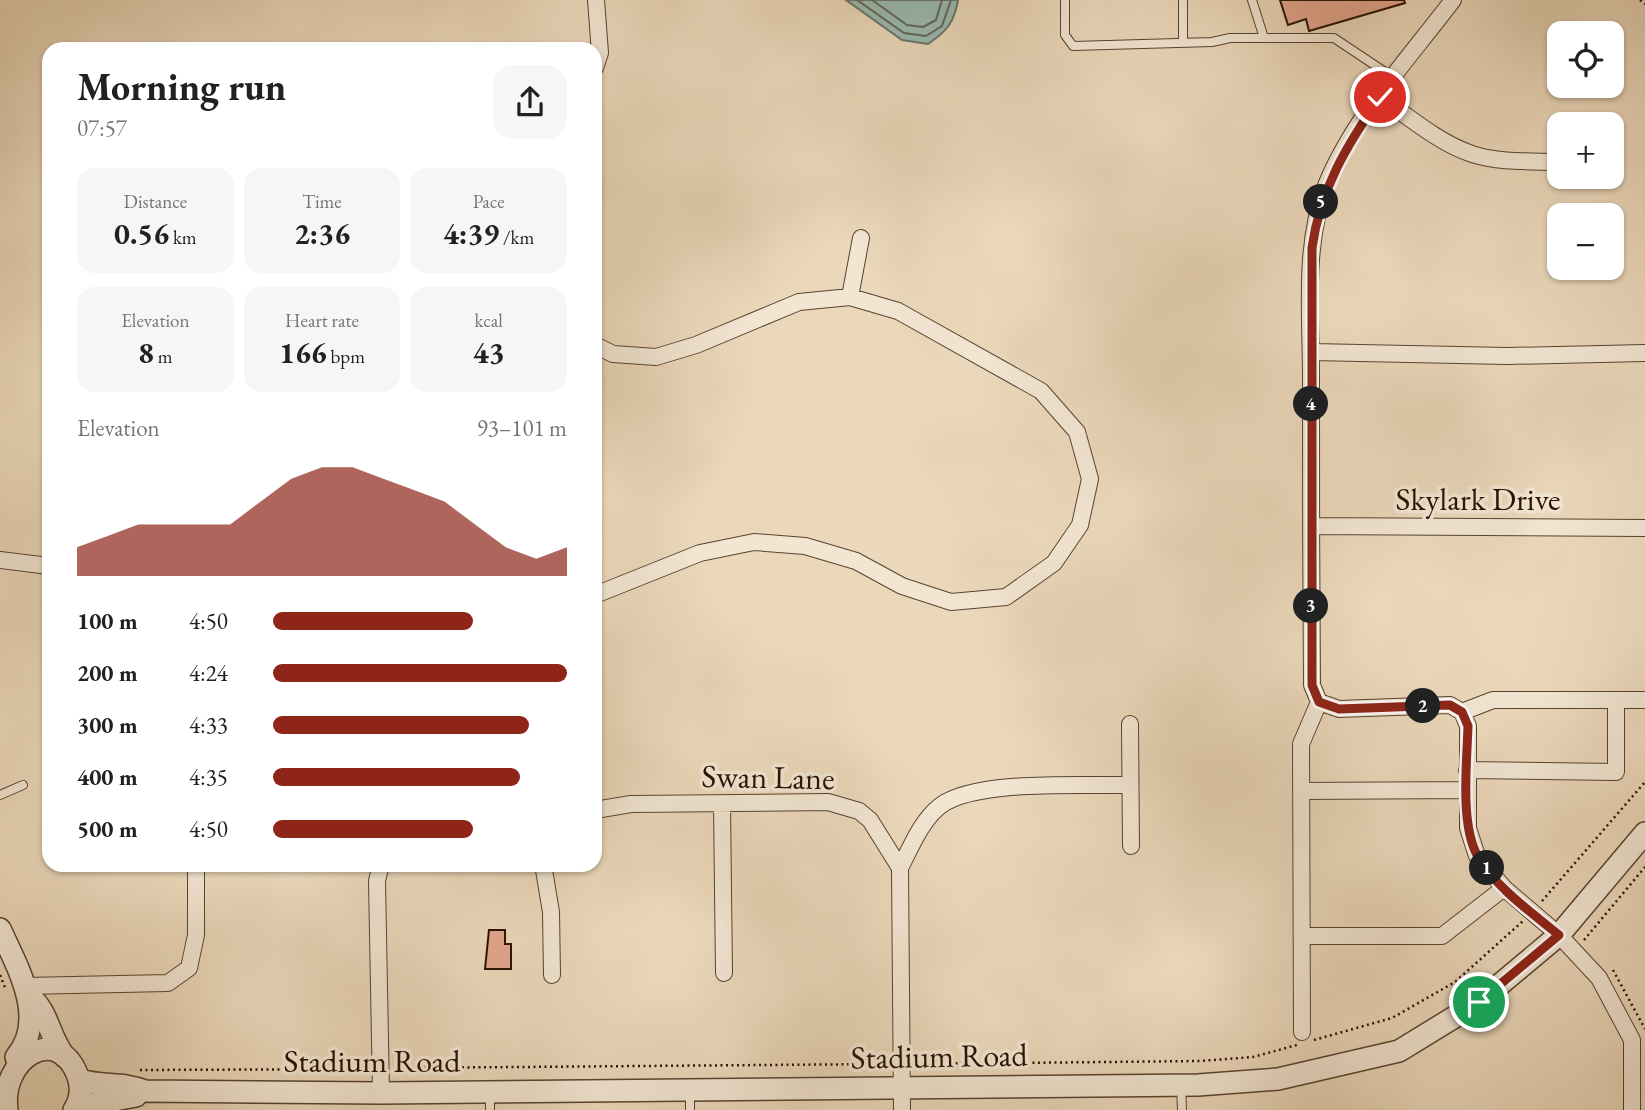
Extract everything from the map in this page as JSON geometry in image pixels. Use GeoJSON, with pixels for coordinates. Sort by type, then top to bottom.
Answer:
{"type":"FeatureCollection","features":[{"type":"Feature","properties":{"kind":"street"},"geometry":{"type":"LineString","coordinates":[[596,0],[599,42]]}},
{"type":"Feature","properties":{"kind":"street"},"geometry":{"type":"LineString","coordinates":[[1302,1032],[1301,744],[1319,702],[1312,685],[1311,526],[1312,248],[1316,218],[1345,147],[1453,0]]}},
{"type":"Feature","properties":{"kind":"street"},"geometry":{"type":"LineString","coordinates":[[1380,97],[1442,140],[1473,154],[1505,161],[1547,162]]}},
{"type":"Feature","properties":{"kind":"street"},"geometry":{"type":"LineString","coordinates":[[850,297],[861,238]]}},
{"type":"Feature","properties":{"kind":"street"},"geometry":{"type":"LineString","coordinates":[[602,348],[613,354],[656,357],[696,345],[799,302],[850,297],[898,311],[992,361],[1041,391],[1077,432],[1090,479],[1080,525],[1054,563],[1006,597],[951,602],[902,586],[856,561],[805,546],[754,542],[700,553],[602,592]]}},
{"type":"Feature","properties":{"kind":"street"},"geometry":{"type":"LineString","coordinates":[[1311,352],[1507,356],[1645,353]]}},
{"type":"Feature","properties":{"kind":"street","name":"Skylark Drive"},"geometry":{"type":"LineString","coordinates":[[1311,526],[1645,528]]}},
{"type":"Feature","properties":{"kind":"street"},"geometry":{"type":"LineString","coordinates":[[0,560],[42,565]]}},
{"type":"Feature","properties":{"kind":"street"},"geometry":{"type":"LineString","coordinates":[[1462,712],[1493,700],[1645,700]]}},
{"type":"Feature","properties":{"kind":"street"},"geometry":{"type":"LineString","coordinates":[[1467,770],[1616,772],[1616,700]]}},
{"type":"Feature","properties":{"kind":"street"},"geometry":{"type":"LineString","coordinates":[[1319,702],[1339,709],[1450,705],[1462,712],[1468,726],[1468,828],[1477,856],[1504,888],[1559,935],[1599,978],[1638,1040],[1632,1110]]}},
{"type":"Feature","properties":{"kind":"street"},"geometry":{"type":"LineString","coordinates":[[1130,724],[1131,846]]}},
{"type":"Feature","properties":{"kind":"street"},"geometry":{"type":"LineString","coordinates":[[900,868],[920,829],[938,808],[953,797],[1027,787],[1130,785]]}},
{"type":"Feature","properties":{"kind":"street"},"geometry":{"type":"LineString","coordinates":[[1301,790],[1467,790]]}},
{"type":"Feature","properties":{"kind":"street","name":"Swan Lane"},"geometry":{"type":"LineString","coordinates":[[602,809],[631,804],[828,802],[859,811],[880,832],[900,868],[902,1110]]}},
{"type":"Feature","properties":{"kind":"street"},"geometry":{"type":"LineString","coordinates":[[722,804],[724,974]]}},
{"type":"Feature","properties":{"kind":"street","name":"Stadium Road"},"geometry":{"type":"LineString","coordinates":[[80,1080],[96,1085],[132,1086],[145,1091],[381,1093],[490,1101],[690,1100],[902,1088],[1181,1085],[1278,1079],[1399,1051],[1479,1002],[1559,935],[1645,833]]}},
{"type":"Feature","properties":{"kind":"street"},"geometry":{"type":"LineString","coordinates":[[21,992],[169,983],[189,968],[196,935],[196,872]]}},
{"type":"Feature","properties":{"kind":"street"},"geometry":{"type":"LineString","coordinates":[[379,872],[377,881],[381,1093]]}},
{"type":"Feature","properties":{"kind":"street"},"geometry":{"type":"LineString","coordinates":[[544,872],[551,912],[552,975]]}},
{"type":"Feature","properties":{"kind":"street"},"geometry":{"type":"LineString","coordinates":[[1302,936],[1442,936],[1504,888]]}},
{"type":"Feature","properties":{"kind":"street"},"geometry":{"type":"LineString","coordinates":[[0,929],[21,992],[27,1044],[8,1064],[2,1078],[4,1105]]}},
{"type":"Feature","properties":{"kind":"street"},"geometry":{"type":"LineString","coordinates":[[21,992],[41,1005],[54,1043],[80,1080],[75,1108]]}},
{"type":"Feature","properties":{"kind":"street"},"geometry":{"type":"LineString","coordinates":[[8,1064],[40,1049],[65,1057]]}},
{"type":"Feature","properties":{"kind":"street","name":"Stadium Road"},"geometry":{"type":"LineString","coordinates":[[75,1108],[132,1098],[145,1091]]}},
{"type":"Feature","properties":{"kind":"lane"},"geometry":{"type":"LineString","coordinates":[[1065,0],[1065,35],[1073,46],[1264,38],[1335,38],[1394,78]]}},
{"type":"Feature","properties":{"kind":"lane"},"geometry":{"type":"LineString","coordinates":[[1183,0],[1183,43]]}},
{"type":"Feature","properties":{"kind":"lane"},"geometry":{"type":"LineString","coordinates":[[1252,0],[1264,38]]}},
{"type":"Feature","properties":{"kind":"lane"},"geometry":{"type":"LineString","coordinates":[[0,795],[23,785]]}},
{"type":"Feature","properties":{"kind":"lane"},"geometry":{"type":"LineString","coordinates":[[1181,1085],[1182,1110]]}},
{"type":"Feature","properties":{"kind":"path"},"geometry":{"type":"LineString","coordinates":[[1640,0],[1645,4]]}},
{"type":"Feature","properties":{"kind":"path"},"geometry":{"type":"LineString","coordinates":[[133,1070],[1200,1061],[1252,1057],[1392,1018],[1455,982],[1531,913],[1645,782]]}},
{"type":"Feature","properties":{"kind":"path"},"geometry":{"type":"LineString","coordinates":[[1591,948],[1583,939],[1645,867]]}},
{"type":"Feature","properties":{"kind":"path"},"geometry":{"type":"LineString","coordinates":[[1608,965],[1616,974],[1645,1029]]}},
{"type":"Feature","properties":{"kind":"path"},"geometry":{"type":"LineString","coordinates":[[0,975],[21,992]]}},
{"type":"Feature","properties":{"kind":"water"},"geometry":{"type":"Polygon","coordinates":[[[846,0],[958,0],[949,26],[928,44],[902,40],[846,0]]]}},
{"type":"Feature","properties":{"kind":"building"},"geometry":{"type":"Polygon","coordinates":[[[1280,0],[1404,0],[1405,3],[1309,31],[1306,19],[1288,25],[1280,0]]]}},
{"type":"Feature","properties":{"kind":"building"},"geometry":{"type":"Polygon","coordinates":[[[489,930],[505,930],[505,944],[511,944],[511,969],[485,969],[489,930]]]}},
{"type":"Feature","properties":{"kind":"route"},"geometry":{"type":"LineString","coordinates":[[1380,97],[1345,147],[1328,183],[1316,218],[1312,248],[1312,685],[1319,702],[1339,709],[1450,705],[1462,712],[1468,726],[1468,828],[1477,856],[1504,888],[1559,935],[1479,1002]]}}]}
